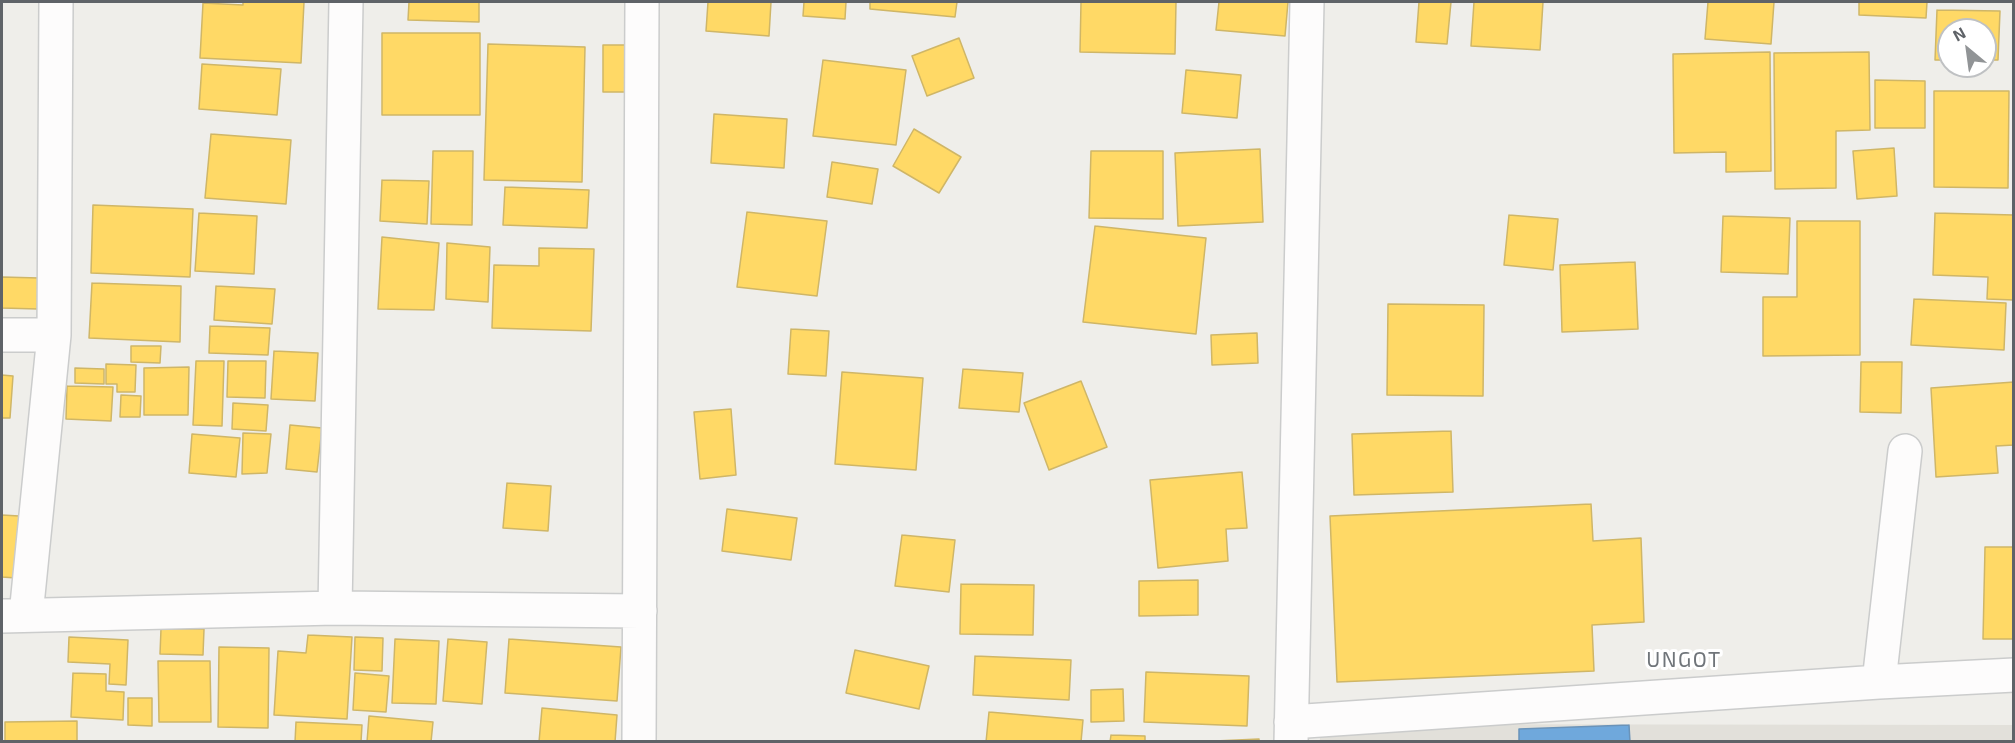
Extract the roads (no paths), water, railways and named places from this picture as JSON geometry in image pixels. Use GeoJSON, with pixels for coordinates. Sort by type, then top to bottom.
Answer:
{"type":"FeatureCollection","features":[{"type":"Feature","properties":{"kind":"street"},"geometry":{"type":"LineString","coordinates":[[56,2],[54,335],[14,616],[335,608],[640,611]]}},
{"type":"Feature","properties":{"kind":"street"},"geometry":{"type":"LineString","coordinates":[[335,608],[346,2]]}},
{"type":"Feature","properties":{"kind":"street"},"geometry":{"type":"LineString","coordinates":[[639,741],[642,2]]}},
{"type":"Feature","properties":{"kind":"street"},"geometry":{"type":"LineString","coordinates":[[1307,2],[1291,732],[1879,682],[2013,675]]}},
{"type":"Feature","properties":{"kind":"street"},"geometry":{"type":"LineString","coordinates":[[2,335],[54,335]]}},
{"type":"Feature","properties":{"kind":"street"},"geometry":{"type":"LineString","coordinates":[[1879,682],[1905,451]]}},
{"type":"Feature","properties":{"kind":"district","name":"UNGOT"},"geometry":{"type":"Point","coordinates":[1684,660]}}]}
